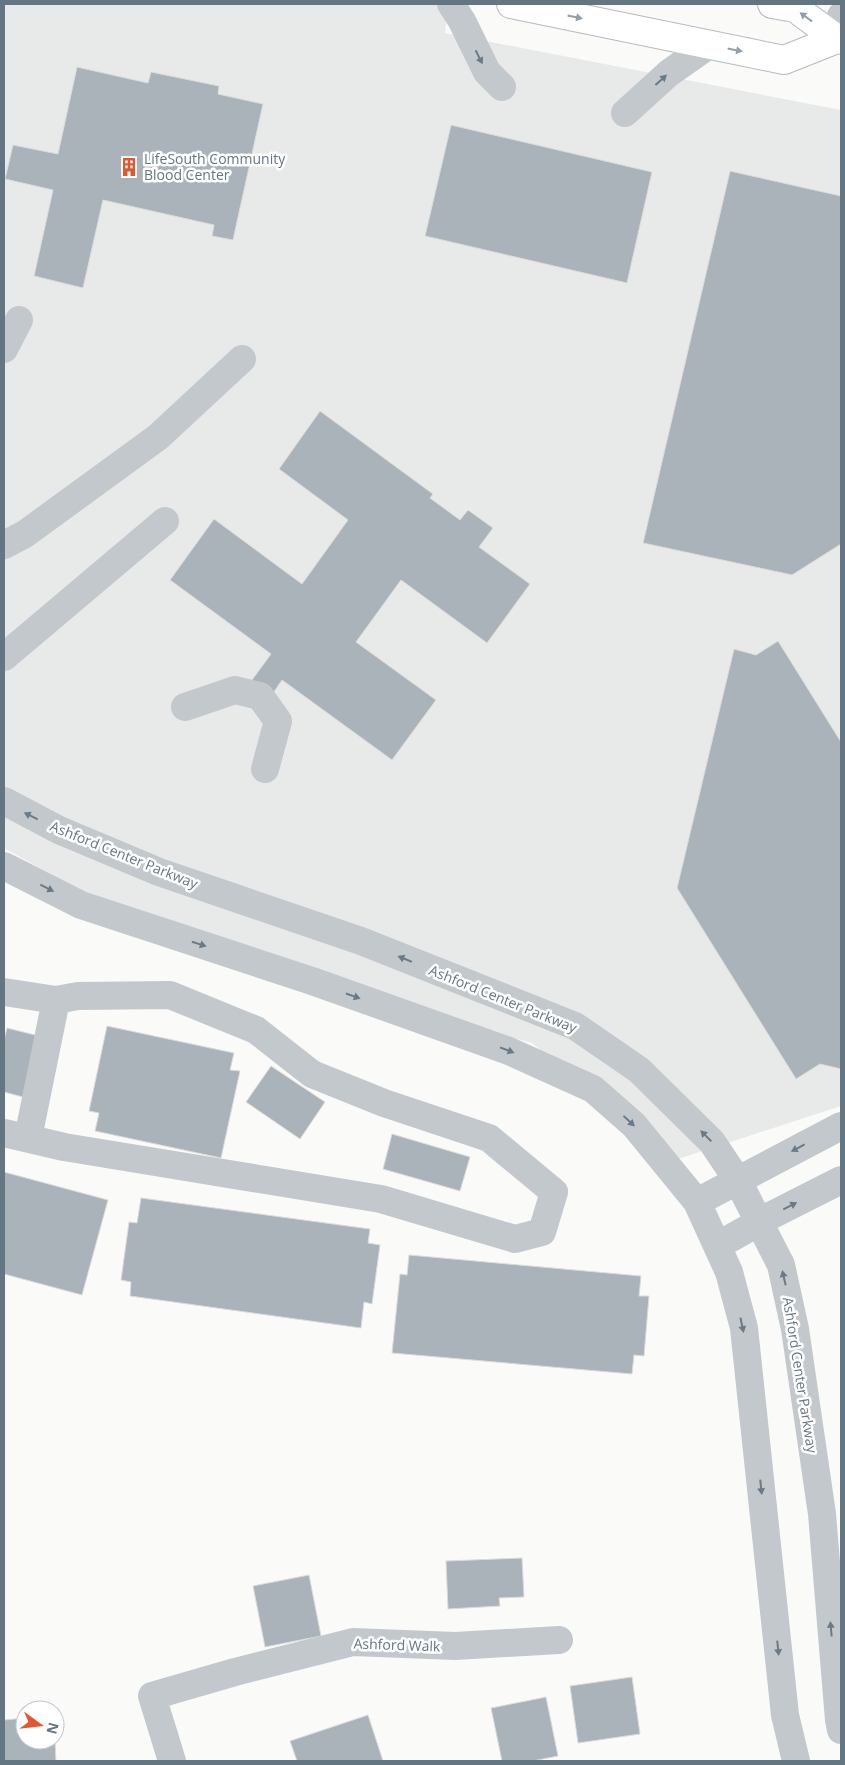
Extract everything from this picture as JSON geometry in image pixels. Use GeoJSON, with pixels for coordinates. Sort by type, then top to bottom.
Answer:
{"type":"FeatureCollection","features":[{"type":"Feature","properties":{"kind":"main road"},"geometry":{"type":"LineString","coordinates":[[511,4],[784,60],[840,32]]}},
{"type":"Feature","properties":{"kind":"main road"},"geometry":{"type":"LineString","coordinates":[[772,4],[795,8],[840,32]]}},
{"type":"Feature","properties":{"kind":"street"},"geometry":{"type":"LineString","coordinates":[[451,4],[462,21],[476,53],[487,72],[502,87]]}},
{"type":"Feature","properties":{"kind":"street"},"geometry":{"type":"LineString","coordinates":[[626,113],[669,73],[709,45]]}},
{"type":"Feature","properties":{"kind":"street"},"geometry":{"type":"LineString","coordinates":[[4,349],[19,320]]}},
{"type":"Feature","properties":{"kind":"street"},"geometry":{"type":"LineString","coordinates":[[4,544],[25,534],[158,437],[242,359]]}},
{"type":"Feature","properties":{"kind":"street"},"geometry":{"type":"LineString","coordinates":[[4,657],[165,521]]}},
{"type":"Feature","properties":{"kind":"street"},"geometry":{"type":"LineString","coordinates":[[185,707],[235,690],[260,696],[278,720],[266,769]]}},
{"type":"Feature","properties":{"kind":"street","name":"Ashford Center Parkway"},"geometry":{"type":"LineString","coordinates":[[4,801],[59,830],[159,872],[361,941],[575,1026],[639,1070],[712,1142],[738,1181],[781,1265],[795,1328],[822,1514],[841,1730]]}},
{"type":"Feature","properties":{"kind":"street"},"geometry":{"type":"LineString","coordinates":[[4,866],[80,904],[312,981],[509,1051],[592,1089],[634,1126],[698,1202],[729,1272],[744,1328],[785,1715],[796,1761]]}},
{"type":"Feature","properties":{"kind":"street"},"geometry":{"type":"LineString","coordinates":[[4,992],[56,1000],[78,996],[170,995],[256,1030],[312,1074],[384,1103],[489,1138],[554,1192],[542,1232],[515,1238],[381,1199],[64,1147],[16,1136],[56,1000]]}},
{"type":"Feature","properties":{"kind":"street"},"geometry":{"type":"LineString","coordinates":[[698,1202],[841,1126]]}},
{"type":"Feature","properties":{"kind":"street"},"geometry":{"type":"LineString","coordinates":[[717,1246],[841,1180]]}},
{"type":"Feature","properties":{"kind":"street","name":"Ashford Walk"},"geometry":{"type":"LineString","coordinates":[[172,1761],[152,1696],[235,1672],[353,1642],[455,1646],[559,1640]]}},
{"type":"Feature","properties":{"kind":"shaded area"},"geometry":{"type":"Polygon","coordinates":[[[4,4],[448,4],[445,33],[841,110],[841,1106],[675,1160],[532,1043],[187,951],[4,848],[4,4]]]}},
{"type":"Feature","properties":{"kind":"building","name":"LifeSouth Community Blood Center"},"geometry":{"type":"Polygon","coordinates":[[[77,67],[148,83],[151,72],[219,86],[218,94],[263,104],[233,240],[212,236],[214,225],[103,200],[83,288],[34,276],[53,190],[5,179],[13,145],[58,154],[77,67]]]}},
{"type":"Feature","properties":{"kind":"building"},"geometry":{"type":"Polygon","coordinates":[[[451,125],[652,172],[627,283],[425,236],[451,125]]]}},
{"type":"Feature","properties":{"kind":"building"},"geometry":{"type":"Polygon","coordinates":[[[730,171],[841,196],[841,544],[792,575],[643,543],[730,171]]]}},
{"type":"Feature","properties":{"kind":"building"},"geometry":{"type":"Polygon","coordinates":[[[320,411],[433,494],[430,498],[460,520],[468,510],[493,528],[479,547],[530,584],[487,643],[401,580],[356,642],[436,700],[392,760],[282,680],[269,699],[249,684],[271,654],[170,580],[214,519],[302,584],[348,520],[279,469],[320,411]]]}},
{"type":"Feature","properties":{"kind":"building"},"geometry":{"type":"Polygon","coordinates":[[[778,641],[841,742],[841,1069],[820,1064],[796,1079],[677,888],[734,649],[756,655],[778,641]]]}},
{"type":"Feature","properties":{"kind":"building"},"geometry":{"type":"Polygon","coordinates":[[[107,1026],[234,1053],[230,1070],[240,1071],[221,1158],[95,1131],[99,1113],[89,1111],[107,1026]]]}},
{"type":"Feature","properties":{"kind":"building"},"geometry":{"type":"Polygon","coordinates":[[[7,1028],[39,1036],[23,1097],[4,1092],[4,1040],[7,1028]]]}},
{"type":"Feature","properties":{"kind":"building"},"geometry":{"type":"Polygon","coordinates":[[[271,1066],[325,1102],[300,1139],[246,1102],[271,1066]]]}},
{"type":"Feature","properties":{"kind":"building"},"geometry":{"type":"Polygon","coordinates":[[[392,1134],[470,1157],[460,1191],[383,1169],[392,1134]]]}},
{"type":"Feature","properties":{"kind":"building"},"geometry":{"type":"Polygon","coordinates":[[[4,1172],[108,1200],[82,1295],[4,1274],[4,1172]]]}},
{"type":"Feature","properties":{"kind":"building"},"geometry":{"type":"Polygon","coordinates":[[[141,1198],[370,1229],[368,1243],[380,1245],[372,1304],[364,1302],[361,1328],[130,1296],[131,1282],[121,1280],[129,1222],[137,1223],[141,1198]]]}},
{"type":"Feature","properties":{"kind":"building"},"geometry":{"type":"Polygon","coordinates":[[[409,1255],[641,1276],[639,1296],[649,1296],[644,1356],[634,1355],[632,1374],[392,1353],[400,1274],[407,1275],[409,1255]]]}},
{"type":"Feature","properties":{"kind":"building"},"geometry":{"type":"Polygon","coordinates":[[[522,1558],[524,1597],[499,1598],[500,1606],[448,1609],[446,1561],[522,1558]]]}},
{"type":"Feature","properties":{"kind":"building"},"geometry":{"type":"Polygon","coordinates":[[[309,1575],[321,1636],[265,1647],[253,1586],[309,1575]]]}},
{"type":"Feature","properties":{"kind":"building"},"geometry":{"type":"Polygon","coordinates":[[[632,1677],[640,1734],[578,1743],[570,1686],[632,1677]]]}},
{"type":"Feature","properties":{"kind":"building"},"geometry":{"type":"Polygon","coordinates":[[[546,1697],[558,1756],[533,1761],[502,1761],[491,1708],[546,1697]]]}},
{"type":"Feature","properties":{"kind":"building"},"geometry":{"type":"Polygon","coordinates":[[[368,1715],[383,1761],[297,1761],[290,1741],[368,1715]]]}},
{"type":"Feature","properties":{"kind":"building"},"geometry":{"type":"Polygon","coordinates":[[[15,1719],[15,1750],[55,1750],[56,1761],[4,1761],[4,1720],[15,1719]]]}},
{"type":"Feature","properties":{"kind":"place","name":"LifeSouth Community Blood Center"},"geometry":{"type":"Point","coordinates":[129,167]}}]}
